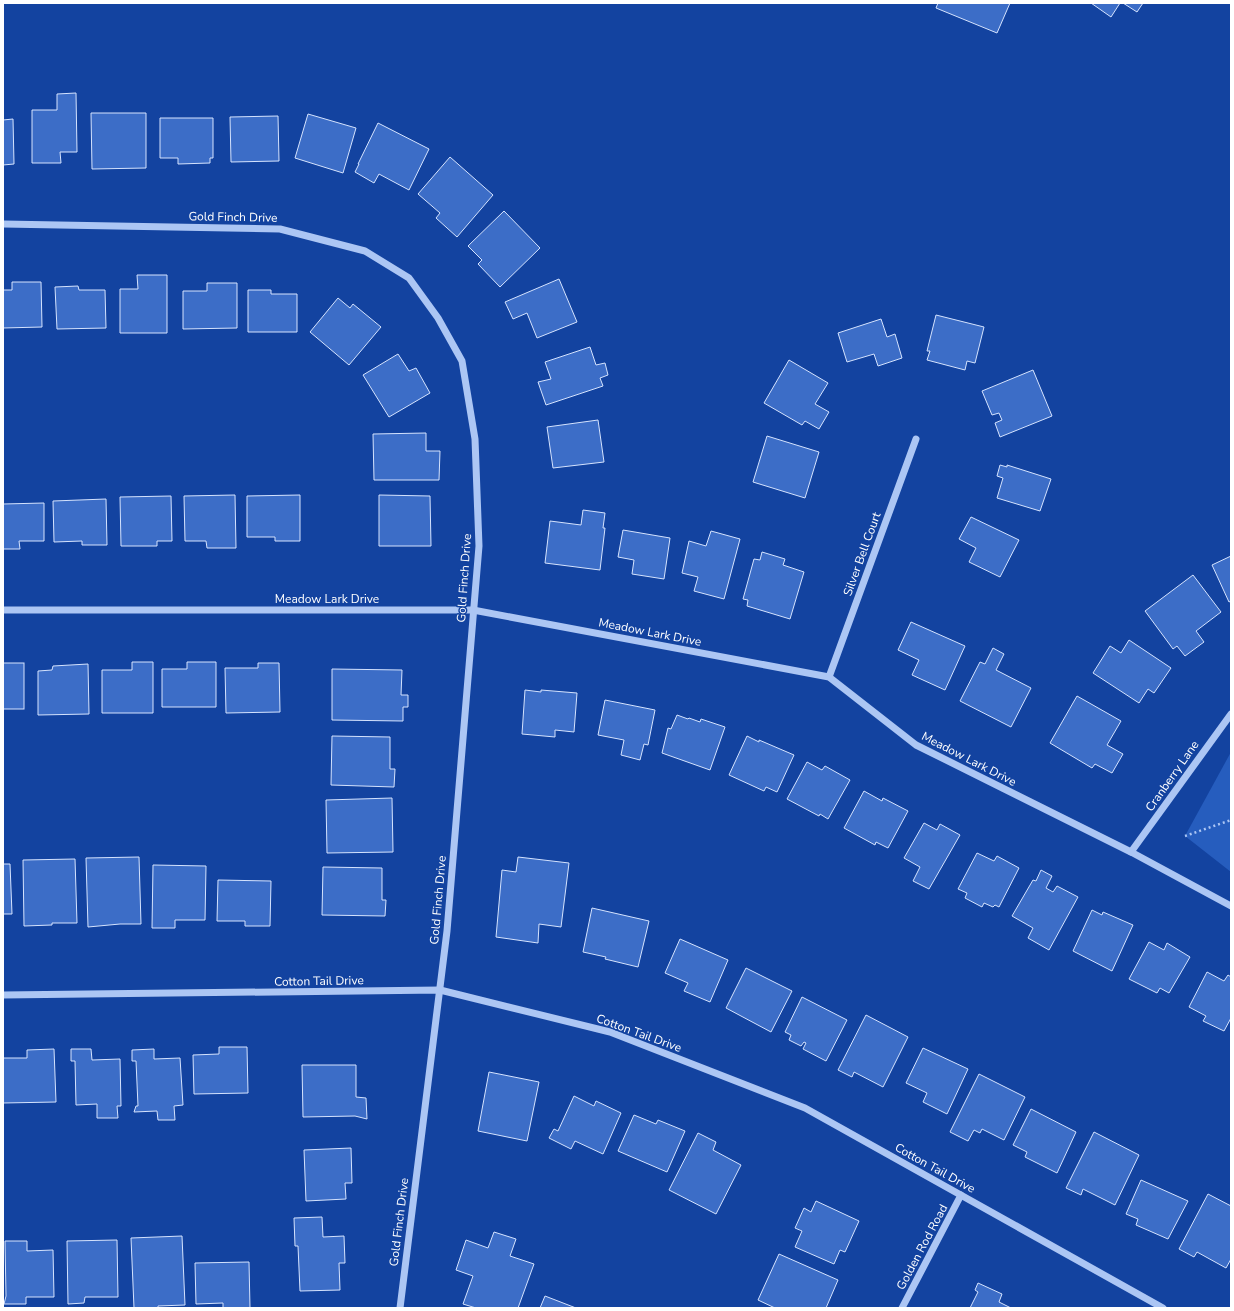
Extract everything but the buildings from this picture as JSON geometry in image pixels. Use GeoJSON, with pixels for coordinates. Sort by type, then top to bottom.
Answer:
{"type":"FeatureCollection","features":[{"type":"Feature","properties":{"kind":"street","name":"Gold Finch Drive"},"geometry":{"type":"LineString","coordinates":[[3,224],[280,229],[365,251],[409,278],[438,318],[462,361],[475,439],[479,546],[447,931],[400,1308]]}},
{"type":"Feature","properties":{"kind":"street","name":"Silver Bell Court"},"geometry":{"type":"LineString","coordinates":[[829,677],[916,439]]}},
{"type":"Feature","properties":{"kind":"street","name":"Meadow Lark Drive"},"geometry":{"type":"LineString","coordinates":[[3,610],[473,610],[829,677],[916,745],[1131,852],[1231,906]]}},
{"type":"Feature","properties":{"kind":"street","name":"Cranberry Lane"},"geometry":{"type":"LineString","coordinates":[[1131,852],[1231,714]]}},
{"type":"Feature","properties":{"kind":"street","name":"Cotton Tail Drive"},"geometry":{"type":"LineString","coordinates":[[3,995],[440,990],[610,1032],[805,1108],[1164,1308]]}},
{"type":"Feature","properties":{"kind":"street","name":"Golden Rod Road"},"geometry":{"type":"LineString","coordinates":[[902,1308],[961,1195]]}},
{"type":"Feature","properties":{"kind":"path"},"geometry":{"type":"LineString","coordinates":[[1186,836],[1231,820]]}},
{"type":"Feature","properties":{"kind":"shaded area"},"geometry":{"type":"Polygon","coordinates":[[[1231,752],[1231,872],[1185,836],[1231,752]]]}}]}
